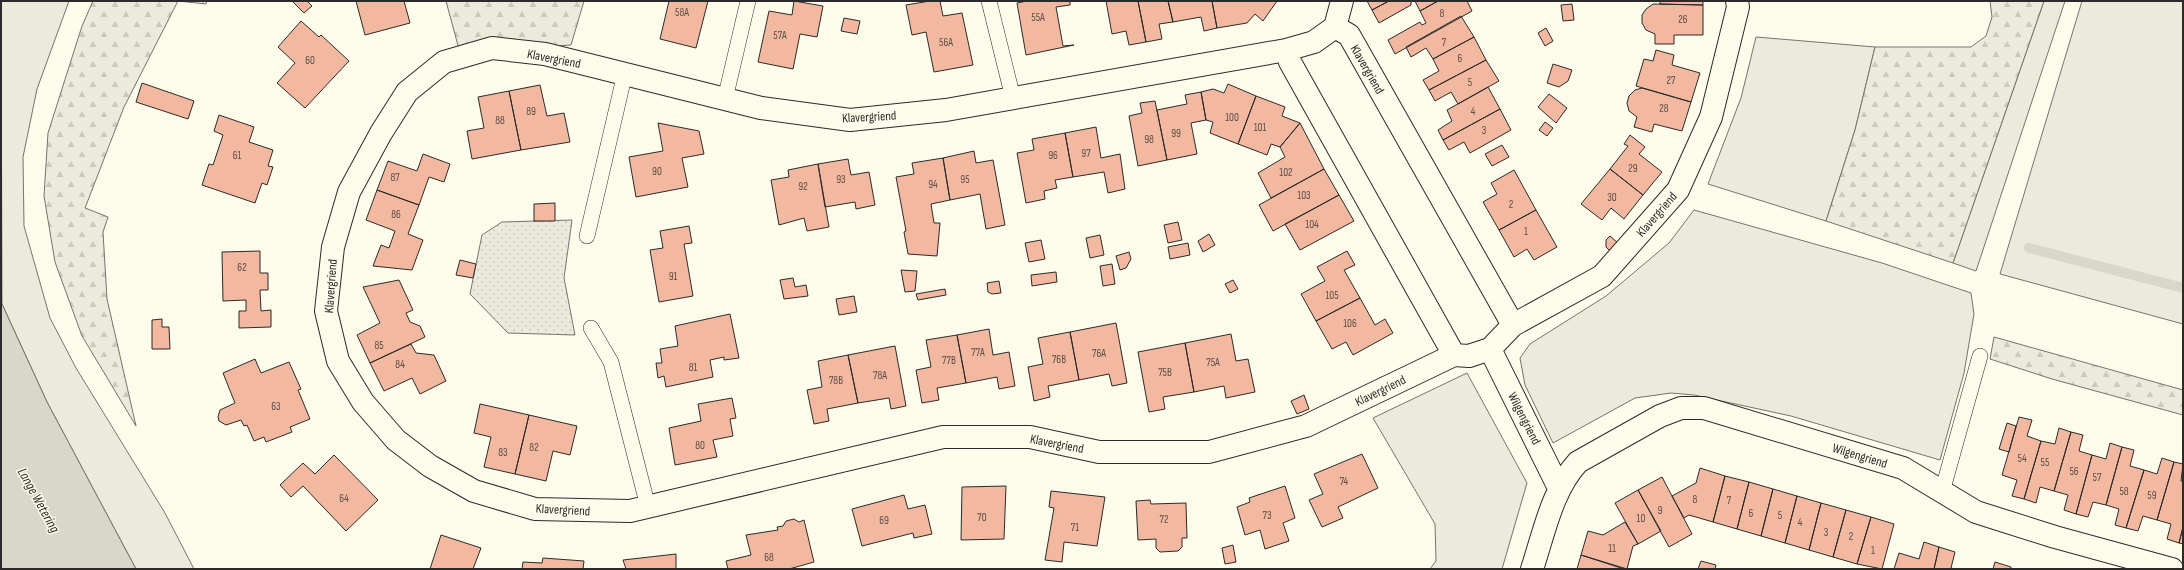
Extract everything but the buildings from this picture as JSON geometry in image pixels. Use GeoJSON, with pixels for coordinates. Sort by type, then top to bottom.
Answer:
{"type":"FeatureCollection","features":[{"type":"Feature","properties":{"kind":"street"},"geometry":{"type":"LineString","coordinates":[[1335,27],[1342,1]]}},
{"type":"Feature","properties":{"kind":"street","name":"Klavergriend"},"geometry":{"type":"LineString","coordinates":[[1513,325],[1349,35],[1335,27],[1314,42],[1286,50],[946,110],[850,120],[761,108],[544,54],[492,48],[444,62],[407,92],[381,133],[350,192],[333,247],[326,311],[338,361],[363,402],[396,440],[430,466],[474,491],[535,509],[630,511],[942,437],[1030,437],[1099,452],[1210,452],[1306,426],[1454,354],[1470,356],[1490,349],[1513,325],[1602,276],[1678,190],[1711,117],[1738,6],[1737,1]]}},
{"type":"Feature","properties":{"kind":"street"},"geometry":{"type":"LineString","coordinates":[[1286,50],[1290,62],[1454,354]]}},
{"type":"Feature","properties":{"kind":"street","name":"Wilgengriend"},"geometry":{"type":"LineString","coordinates":[[1490,349],[1559,488]]}},
{"type":"Feature","properties":{"kind":"street","name":"Wilgengriend"},"geometry":{"type":"LineString","coordinates":[[1532,569],[1559,488],[1568,473],[1578,462],[1607,444],[1660,416],[1682,408],[1704,408],[1903,468],[1976,512],[2055,537],[2172,569]]}},
{"type":"Feature","properties":{"kind":"lane"},"geometry":{"type":"LineString","coordinates":[[726,99],[748,1]]}},
{"type":"Feature","properties":{"kind":"lane"},"geometry":{"type":"LineString","coordinates":[[989,1],[1013,98]]}},
{"type":"Feature","properties":{"kind":"lane"},"geometry":{"type":"LineString","coordinates":[[587,236],[625,73]]}},
{"type":"Feature","properties":{"kind":"lane"},"geometry":{"type":"LineString","coordinates":[[591,328],[611,362],[648,507]]}},
{"type":"Feature","properties":{"kind":"lane"},"geometry":{"type":"LineString","coordinates":[[1942,492],[1980,356]]}},
{"type":"Feature","properties":{"kind":"green space"},"geometry":{"type":"Polygon","coordinates":[[[1,1],[69,1],[37,89],[23,157],[24,226],[50,318],[76,368],[165,513],[194,569],[136,569],[47,402],[2,304],[1,1]]]}},
{"type":"Feature","properties":{"kind":"green space"},"geometry":{"type":"Polygon","coordinates":[[[93,1],[178,1],[124,107],[85,208],[108,217],[103,232],[107,299],[136,426],[82,336],[55,262],[44,196],[48,133],[82,26],[93,1]]]}},
{"type":"Feature","properties":{"kind":"green space"},"geometry":{"type":"Polygon","coordinates":[[[178,1],[207,1],[206,4],[178,1]]]}},
{"type":"Feature","properties":{"kind":"green space"},"geometry":{"type":"Polygon","coordinates":[[[446,1],[584,1],[571,45],[460,53],[446,1]]]}},
{"type":"Feature","properties":{"kind":"green space"},"geometry":{"type":"Polygon","coordinates":[[[1990,1],[2044,1],[1953,263],[1826,221],[1855,130],[1875,47],[1971,47],[1986,36],[1992,17],[1990,1]]]}},
{"type":"Feature","properties":{"kind":"green space"},"geometry":{"type":"Polygon","coordinates":[[[2044,1],[2065,1],[1976,271],[1953,263],[2044,1]]]}},
{"type":"Feature","properties":{"kind":"green space"},"geometry":{"type":"Polygon","coordinates":[[[2082,1],[2183,1],[2183,324],[2000,274],[2082,1]]]}},
{"type":"Feature","properties":{"kind":"green space"},"geometry":{"type":"Polygon","coordinates":[[[1756,37],[1875,47],[1855,130],[1826,221],[1708,184],[1741,98],[1756,37]]]}},
{"type":"Feature","properties":{"kind":"green space"},"geometry":{"type":"Polygon","coordinates":[[[1694,210],[1882,263],[1971,293],[1974,314],[1964,373],[1940,460],[1791,416],[1694,395],[1671,393],[1635,398],[1553,443],[1525,385],[1520,358],[1530,344],[1606,296],[1669,243],[1694,210]]]}},
{"type":"Feature","properties":{"kind":"green space"},"geometry":{"type":"Polygon","coordinates":[[[572,220],[564,278],[575,335],[508,333],[470,294],[482,235],[502,222],[572,220]]]}},
{"type":"Feature","properties":{"kind":"green space"},"geometry":{"type":"Polygon","coordinates":[[[1994,337],[2183,390],[2183,415],[2052,379],[1990,359],[1994,337]]]}},
{"type":"Feature","properties":{"kind":"green space"},"geometry":{"type":"Polygon","coordinates":[[[1467,373],[1527,483],[1502,569],[1430,569],[1436,561],[1435,524],[1373,418],[1467,373]]]}},
{"type":"Feature","properties":{"kind":"water","name":"Lange Wetering"},"geometry":{"type":"Polygon","coordinates":[[[1,302],[47,402],[136,569],[2,569],[1,302]]]}},
{"type":"Feature","properties":{"kind":"waterway"},"geometry":{"type":"LineString","coordinates":[[2029,248],[2183,288]]}}]}
